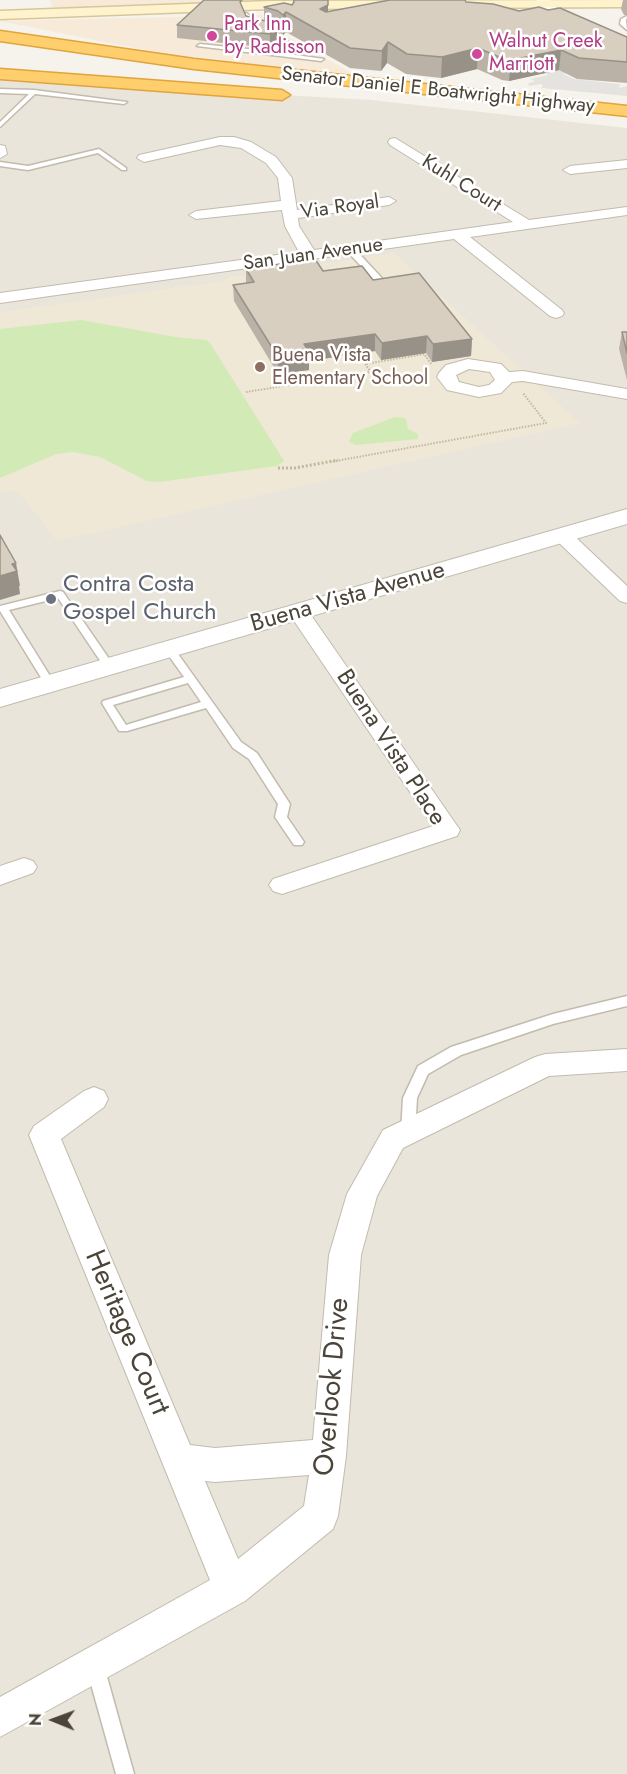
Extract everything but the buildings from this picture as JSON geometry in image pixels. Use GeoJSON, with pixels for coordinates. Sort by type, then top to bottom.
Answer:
{"type":"FeatureCollection","features":[{"type":"Feature","properties":{"kind":"highway"},"geometry":{"type":"LineString","coordinates":[[0,20],[50,33],[245,70]]}},
{"type":"Feature","properties":{"kind":"highway","name":"Senator Daniel E Boatwright Highway"},"geometry":{"type":"LineString","coordinates":[[0,36],[137,57],[245,70],[627,111]]}},
{"type":"Feature","properties":{"kind":"highway","name":"Senator Daniel E Boatwright Highway"},"geometry":{"type":"LineString","coordinates":[[0,74],[302,94],[21,60]]}},
{"type":"Feature","properties":{"kind":"highway","name":"Senator Daniel E Boatwright Highway"},"geometry":{"type":"LineString","coordinates":[[371,100],[627,128]]}},
{"type":"Feature","properties":{"kind":"main road"},"geometry":{"type":"LineString","coordinates":[[0,20],[51,13],[246,15],[466,2],[547,5]]}},
{"type":"Feature","properties":{"kind":"main road"},"geometry":{"type":"LineString","coordinates":[[0,15],[269,3],[373,6],[573,5],[627,12]]}},
{"type":"Feature","properties":{"kind":"street"},"geometry":{"type":"LineString","coordinates":[[547,5],[570,23],[600,35],[624,38]]}},
{"type":"Feature","properties":{"kind":"street"},"geometry":{"type":"LineString","coordinates":[[573,5],[589,20],[624,38]]}},
{"type":"Feature","properties":{"kind":"street","name":"Via Royal"},"geometry":{"type":"LineString","coordinates":[[144,158],[220,141],[234,141],[246,145],[271,160],[285,178],[292,226],[309,255]]}},
{"type":"Feature","properties":{"kind":"street","name":"Kuhl Court"},"geometry":{"type":"LineString","coordinates":[[395,142],[527,225]]}},
{"type":"Feature","properties":{"kind":"street"},"geometry":{"type":"LineString","coordinates":[[0,149],[0,154]]}},
{"type":"Feature","properties":{"kind":"street"},"geometry":{"type":"LineString","coordinates":[[570,170],[627,164]]}},
{"type":"Feature","properties":{"kind":"street","name":"Via Royal"},"geometry":{"type":"LineString","coordinates":[[290,210],[389,201]]}},
{"type":"Feature","properties":{"kind":"street"},"geometry":{"type":"LineString","coordinates":[[196,215],[290,210]]}},
{"type":"Feature","properties":{"kind":"street","name":"San Juan Avenue"},"geometry":{"type":"LineString","coordinates":[[0,298],[627,212]]}},
{"type":"Feature","properties":{"kind":"street"},"geometry":{"type":"LineString","coordinates":[[458,235],[556,313]]}},
{"type":"Feature","properties":{"kind":"street"},"geometry":{"type":"LineString","coordinates":[[510,381],[523,376],[627,394]]}},
{"type":"Feature","properties":{"kind":"street","name":"Buena Vista Avenue"},"geometry":{"type":"LineString","coordinates":[[0,698],[627,516]]}},
{"type":"Feature","properties":{"kind":"street"},"geometry":{"type":"LineString","coordinates":[[563,536],[627,597]]}},
{"type":"Feature","properties":{"kind":"street","name":"Buena Vista Place"},"geometry":{"type":"LineString","coordinates":[[282,885],[448,830],[299,612]]}},
{"type":"Feature","properties":{"kind":"street"},"geometry":{"type":"LineString","coordinates":[[0,876],[24,867]]}},
{"type":"Feature","properties":{"kind":"street","name":"Overlook Drive"},"geometry":{"type":"LineString","coordinates":[[0,1718],[232,1588],[320,1516],[328,1456],[345,1255],[362,1194],[393,1139],[545,1065],[627,1060]]}},
{"type":"Feature","properties":{"kind":"street","name":"Heritage Court"},"geometry":{"type":"LineString","coordinates":[[94,1099],[44,1135],[232,1588]]}},
{"type":"Feature","properties":{"kind":"street"},"geometry":{"type":"LineString","coordinates":[[179,1460],[215,1465],[328,1456]]}},
{"type":"Feature","properties":{"kind":"lane"},"geometry":{"type":"LineString","coordinates":[[624,38],[622,24],[627,12]]}},
{"type":"Feature","properties":{"kind":"lane"},"geometry":{"type":"LineString","coordinates":[[246,15],[249,27],[276,34],[286,42],[277,54]]}},
{"type":"Feature","properties":{"kind":"lane"},"geometry":{"type":"LineString","coordinates":[[200,46],[321,58]]}},
{"type":"Feature","properties":{"kind":"lane"},"geometry":{"type":"LineString","coordinates":[[0,91],[34,92],[124,102]]}},
{"type":"Feature","properties":{"kind":"lane"},"geometry":{"type":"LineString","coordinates":[[0,125],[34,92]]}},
{"type":"Feature","properties":{"kind":"lane"},"geometry":{"type":"LineString","coordinates":[[0,164],[28,168],[99,152],[123,169]]}},
{"type":"Feature","properties":{"kind":"lane"},"geometry":{"type":"LineString","coordinates":[[350,249],[388,290]]}},
{"type":"Feature","properties":{"kind":"lane"},"geometry":{"type":"LineString","coordinates":[[50,684],[2,609],[60,594],[109,666]]}},
{"type":"Feature","properties":{"kind":"lane"},"geometry":{"type":"LineString","coordinates":[[169,649],[237,745],[252,756],[278,794],[284,804],[281,817],[298,842]]}},
{"type":"Feature","properties":{"kind":"lane"},"geometry":{"type":"LineString","coordinates":[[190,679],[107,703],[123,729],[207,704]]}},
{"type":"Feature","properties":{"kind":"lane"},"geometry":{"type":"LineString","coordinates":[[408,1132],[410,1098],[423,1070],[456,1051],[554,1018],[627,1001]]}},
{"type":"Feature","properties":{"kind":"lane"},"geometry":{"type":"LineString","coordinates":[[94,1665],[125,1774]]}},
{"type":"Feature","properties":{"kind":"path"},"geometry":{"type":"LineString","coordinates":[[246,392],[371,372],[365,364],[424,354],[432,366],[438,365]]}},
{"type":"Feature","properties":{"kind":"path"},"geometry":{"type":"LineString","coordinates":[[278,468],[295,468],[546,423],[510,381]]}},
{"type":"Feature","properties":{"kind":"shaded area"},"geometry":{"type":"Polygon","coordinates":[[[50,0],[543,0],[55,13],[50,0]]]}},
{"type":"Feature","properties":{"kind":"shaded area"},"geometry":{"type":"Polygon","coordinates":[[[262,15],[272,28],[371,84],[245,70],[0,21],[262,15]]]}},
{"type":"Feature","properties":{"kind":"shaded area"},"geometry":{"type":"Polygon","coordinates":[[[532,67],[572,71],[563,74],[574,79],[620,84],[619,88],[627,86],[627,96],[541,88],[543,85],[541,84],[530,86],[527,84],[535,81],[530,79],[548,75],[532,67]]]}},
{"type":"Feature","properties":{"kind":"shaded area"},"geometry":{"type":"Polygon","coordinates":[[[0,74],[212,91],[371,100],[627,128],[627,1774],[0,1774],[0,74]]]}},
{"type":"Feature","properties":{"kind":"shaded area","name":"Buena Vista Elementary School"},"geometry":{"type":"Polygon","coordinates":[[[394,253],[580,423],[57,541],[17,490],[0,493],[0,312],[224,281],[230,277],[394,253]]]}},
{"type":"Feature","properties":{"kind":"green space"},"geometry":{"type":"Polygon","coordinates":[[[81,320],[175,337],[206,340],[284,461],[277,466],[159,482],[147,481],[100,457],[73,452],[56,454],[0,478],[0,329],[81,320]]]}},
{"type":"Feature","properties":{"kind":"green space"},"geometry":{"type":"Polygon","coordinates":[[[395,417],[406,418],[408,429],[418,434],[418,439],[356,445],[349,442],[353,433],[395,417]]]}},
{"type":"Feature","properties":{"kind":"place","name":"Park Inn by Radisson"},"geometry":{"type":"Point","coordinates":[212,36]}},
{"type":"Feature","properties":{"kind":"place","name":"Walnut Creek Marriott"},"geometry":{"type":"Point","coordinates":[477,54]}},
{"type":"Feature","properties":{"kind":"place","name":"Buena Vista Elementary School"},"geometry":{"type":"Point","coordinates":[260,367]}},
{"type":"Feature","properties":{"kind":"place","name":"Contra Costa Gospel Church"},"geometry":{"type":"Point","coordinates":[51,599]}}]}
